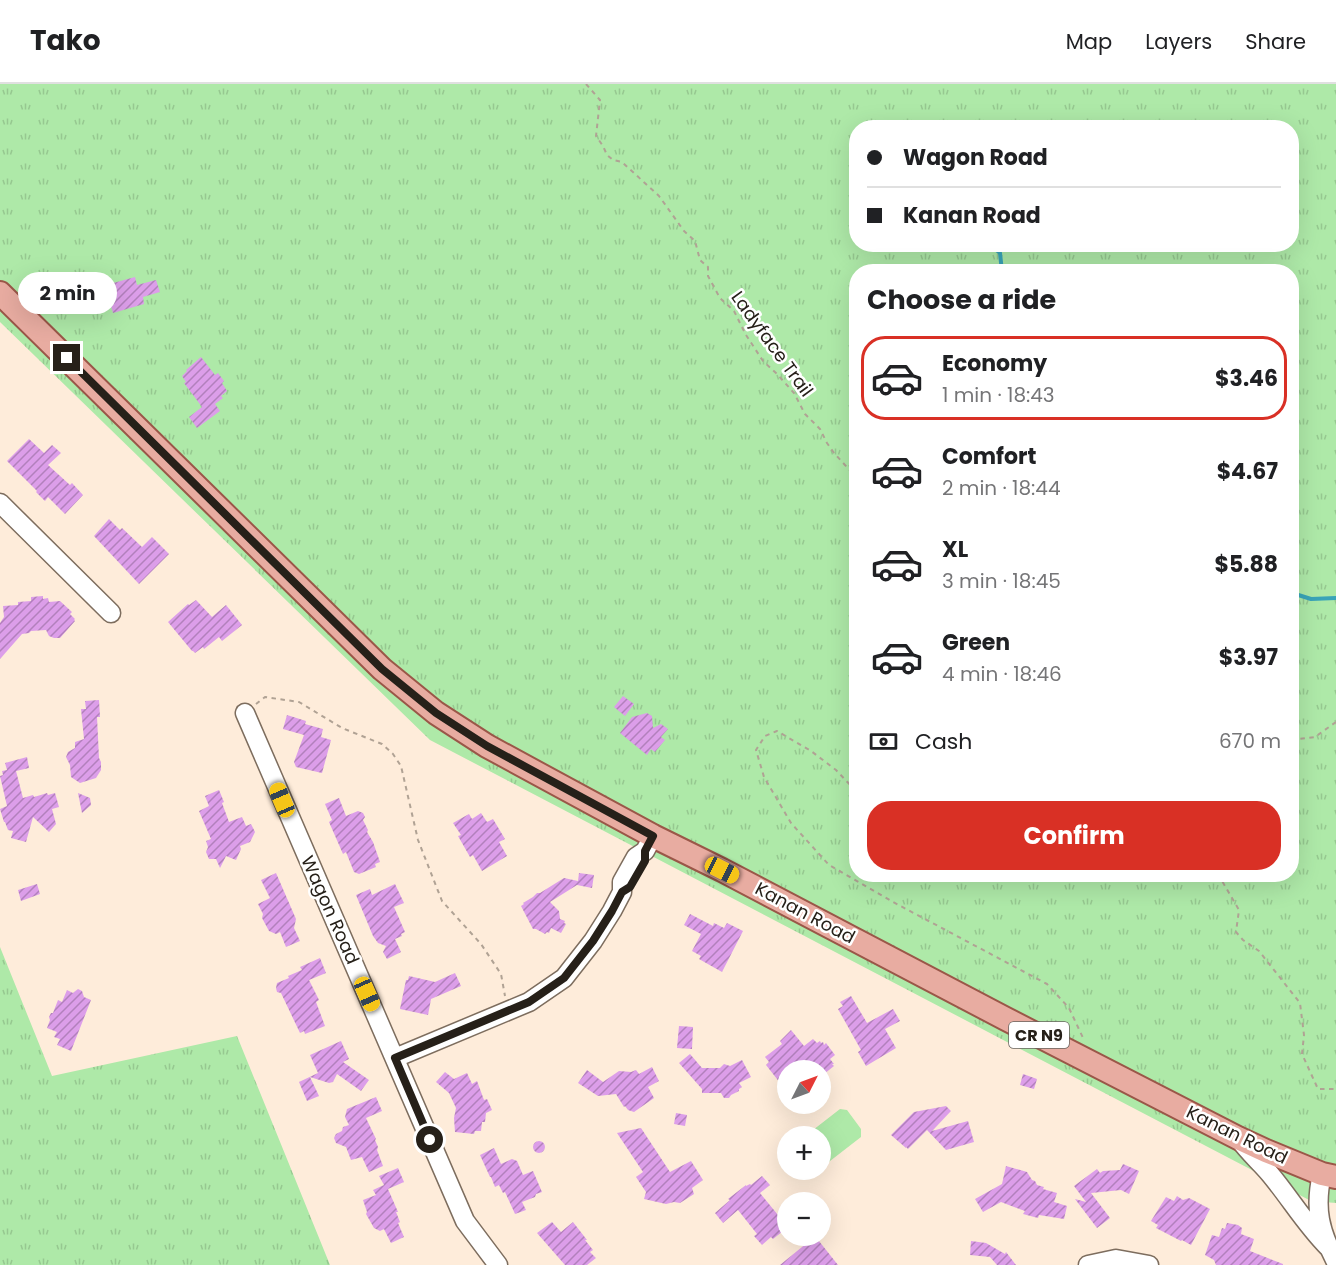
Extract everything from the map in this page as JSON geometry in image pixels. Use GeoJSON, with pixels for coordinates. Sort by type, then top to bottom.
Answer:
{"type":"FeatureCollection","features":[{"type":"Feature","properties":{"kind":"main road","name":"Kanan Road"},"geometry":{"type":"LineString","coordinates":[[0,293],[382,669],[436,713],[649,844],[730,874],[1238,1138],[1329,1176]]}},
{"type":"Feature","properties":{"kind":"street"},"geometry":{"type":"LineString","coordinates":[[0,503],[111,613]]}},
{"type":"Feature","properties":{"kind":"street","name":"Wagon Road"},"geometry":{"type":"LineString","coordinates":[[244,713],[465,1221],[498,1265]]}},
{"type":"Feature","properties":{"kind":"street"},"geometry":{"type":"LineString","coordinates":[[395,1058],[529,1002],[564,978],[593,941],[627,883],[636,857],[649,844]]}},
{"type":"Feature","properties":{"kind":"street"},"geometry":{"type":"LineString","coordinates":[[1238,1138],[1269,1172],[1332,1255]]}},
{"type":"Feature","properties":{"kind":"street"},"geometry":{"type":"LineString","coordinates":[[1329,1176],[1318,1198],[1319,1219],[1332,1255]]}},
{"type":"Feature","properties":{"kind":"street"},"geometry":{"type":"LineString","coordinates":[[1088,1265],[1116,1260],[1149,1265]]}},
{"type":"Feature","properties":{"kind":"path","name":"Ladyface Trail"},"geometry":{"type":"LineString","coordinates":[[586,84],[600,100],[596,136],[607,155],[613,160],[622,162],[659,196],[684,231],[695,241],[700,260],[708,267],[708,276],[720,298],[734,311],[763,361],[794,393],[805,414],[820,429],[826,442],[849,469]]}},
{"type":"Feature","properties":{"kind":"path"},"geometry":{"type":"LineString","coordinates":[[244,713],[265,697],[299,702],[342,728],[382,744],[393,754],[400,766],[418,840],[442,901],[481,944],[501,974],[508,1010]]}},
{"type":"Feature","properties":{"kind":"path"},"geometry":{"type":"LineString","coordinates":[[1299,739],[1315,737],[1336,722]]}},
{"type":"Feature","properties":{"kind":"path"},"geometry":{"type":"LineString","coordinates":[[849,784],[836,770],[811,751],[777,731],[765,736],[756,750],[764,777],[791,823],[829,865],[849,877]]}},
{"type":"Feature","properties":{"kind":"path"},"geometry":{"type":"LineString","coordinates":[[858,882],[1047,984],[1069,1008],[1096,1065]]}},
{"type":"Feature","properties":{"kind":"path"},"geometry":{"type":"LineString","coordinates":[[1223,882],[1239,910],[1236,932],[1259,951],[1300,1003],[1304,1035],[1302,1054],[1318,1089],[1336,1089]]}},
{"type":"Feature","properties":{"kind":"green space"},"geometry":{"type":"Polygon","coordinates":[[[0,84],[1336,84],[1336,1203],[1311,1201],[430,740],[0,322],[0,84]]]}},
{"type":"Feature","properties":{"kind":"green space"},"geometry":{"type":"Polygon","coordinates":[[[0,947],[52,1076],[237,1036],[330,1265],[0,1265],[0,947]]]}},
{"type":"Feature","properties":{"kind":"green space"},"geometry":{"type":"Polygon","coordinates":[[[840,1109],[847,1110],[861,1129],[861,1137],[831,1160],[831,1126],[818,1126],[840,1109]]]}},
{"type":"Feature","properties":{"kind":"building"},"geometry":{"type":"Polygon","coordinates":[[[103,274],[106,285],[135,277],[137,285],[156,280],[160,292],[143,297],[144,304],[113,313],[107,292],[85,298],[80,281],[103,274]]]}},
{"type":"Feature","properties":{"kind":"building"},"geometry":{"type":"Polygon","coordinates":[[[201,357],[215,375],[218,373],[227,391],[221,396],[223,398],[215,404],[220,411],[197,428],[189,417],[202,407],[184,383],[186,382],[182,376],[201,357]]]}},
{"type":"Feature","properties":{"kind":"building"},"geometry":{"type":"Polygon","coordinates":[[[29,439],[44,453],[52,445],[61,453],[48,465],[70,485],[72,483],[83,495],[65,514],[48,497],[45,501],[7,461],[29,439]]]}},
{"type":"Feature","properties":{"kind":"building"},"geometry":{"type":"Polygon","coordinates":[[[109,519],[142,547],[152,537],[169,554],[139,584],[94,536],[109,519]]]}},
{"type":"Feature","properties":{"kind":"building"},"geometry":{"type":"Polygon","coordinates":[[[43,596],[43,599],[48,598],[49,602],[60,601],[72,612],[70,614],[75,621],[60,638],[49,636],[46,630],[22,634],[0,659],[0,623],[4,617],[3,606],[18,605],[18,602],[31,601],[31,597],[43,596]]]}},
{"type":"Feature","properties":{"kind":"building"},"geometry":{"type":"Polygon","coordinates":[[[196,600],[212,617],[226,605],[242,625],[222,641],[219,637],[195,653],[168,622],[196,600]]]}},
{"type":"Feature","properties":{"kind":"building"},"geometry":{"type":"Polygon","coordinates":[[[623,696],[634,704],[625,716],[614,707],[623,696]]]}},
{"type":"Feature","properties":{"kind":"building"},"geometry":{"type":"Polygon","coordinates":[[[99,700],[100,717],[97,717],[101,770],[96,778],[80,783],[71,777],[70,765],[66,757],[68,752],[75,748],[75,742],[84,739],[81,709],[86,709],[85,701],[99,700]]]}},
{"type":"Feature","properties":{"kind":"building"},"geometry":{"type":"Polygon","coordinates":[[[647,713],[652,716],[653,728],[661,724],[668,729],[661,737],[665,740],[655,752],[651,749],[647,755],[620,733],[632,717],[647,713]]]}},
{"type":"Feature","properties":{"kind":"building"},"geometry":{"type":"Polygon","coordinates":[[[287,715],[306,721],[305,724],[323,729],[321,737],[331,740],[322,773],[296,767],[294,762],[304,735],[283,729],[287,715]]]}},
{"type":"Feature","properties":{"kind":"building"},"geometry":{"type":"Polygon","coordinates":[[[27,757],[29,768],[16,771],[23,798],[55,793],[59,807],[52,809],[56,824],[49,832],[33,817],[26,842],[11,838],[13,831],[8,830],[4,822],[0,809],[7,806],[0,776],[3,775],[2,771],[7,770],[5,763],[27,757]]]}},
{"type":"Feature","properties":{"kind":"building"},"geometry":{"type":"Polygon","coordinates":[[[219,790],[229,822],[242,817],[246,826],[251,824],[255,832],[250,842],[240,846],[236,860],[226,856],[220,868],[216,859],[209,859],[206,852],[208,847],[206,841],[211,839],[199,811],[209,806],[205,796],[219,790]]]}},
{"type":"Feature","properties":{"kind":"building"},"geometry":{"type":"Polygon","coordinates":[[[78,793],[90,798],[91,805],[82,813],[78,793]]]}},
{"type":"Feature","properties":{"kind":"building"},"geometry":{"type":"Polygon","coordinates":[[[339,798],[346,816],[358,811],[363,813],[367,832],[380,862],[375,864],[376,867],[359,874],[354,872],[346,852],[343,854],[329,822],[332,820],[325,804],[339,798]]]}},
{"type":"Feature","properties":{"kind":"building"},"geometry":{"type":"Polygon","coordinates":[[[481,813],[487,822],[493,819],[505,839],[499,842],[507,856],[482,871],[473,855],[470,857],[453,823],[469,814],[472,819],[481,813]]]}},
{"type":"Feature","properties":{"kind":"building"},"geometry":{"type":"Polygon","coordinates":[[[276,873],[296,919],[294,928],[300,941],[286,947],[280,932],[276,934],[269,931],[258,904],[270,898],[261,880],[276,873]]]}},
{"type":"Feature","properties":{"kind":"building"},"geometry":{"type":"Polygon","coordinates":[[[579,873],[594,875],[592,888],[577,885],[550,902],[559,911],[560,919],[565,921],[566,924],[561,933],[551,928],[549,933],[545,934],[533,929],[521,906],[523,903],[564,878],[578,881],[579,873]]]}},
{"type":"Feature","properties":{"kind":"building"},"geometry":{"type":"Polygon","coordinates":[[[37,884],[40,894],[21,901],[18,890],[37,884]]]}},
{"type":"Feature","properties":{"kind":"building"},"geometry":{"type":"Polygon","coordinates":[[[395,884],[404,903],[394,907],[405,932],[395,939],[401,952],[387,959],[383,952],[386,946],[378,943],[373,936],[356,895],[370,889],[372,895],[395,884]]]}},
{"type":"Feature","properties":{"kind":"building"},"geometry":{"type":"Polygon","coordinates":[[[690,914],[713,926],[714,923],[724,928],[727,923],[743,931],[722,972],[699,959],[701,956],[692,951],[701,934],[684,925],[690,914]]]}},
{"type":"Feature","properties":{"kind":"building"},"geometry":{"type":"Polygon","coordinates":[[[320,958],[326,973],[309,980],[319,1000],[316,1002],[325,1026],[305,1034],[304,1031],[300,1033],[281,993],[277,992],[277,983],[302,970],[300,967],[320,958]]]}},
{"type":"Feature","properties":{"kind":"building"},"geometry":{"type":"Polygon","coordinates":[[[455,973],[461,986],[431,999],[428,1015],[400,1009],[406,980],[409,976],[435,982],[455,973]]]}},
{"type":"Feature","properties":{"kind":"building"},"geometry":{"type":"Polygon","coordinates":[[[78,989],[82,991],[84,997],[91,1000],[71,1051],[57,1045],[60,1039],[54,1037],[57,1032],[47,1028],[49,1017],[58,1000],[62,1002],[67,990],[73,993],[78,989]]]}},
{"type":"Feature","properties":{"kind":"building"},"geometry":{"type":"Polygon","coordinates":[[[851,996],[867,1023],[893,1009],[900,1021],[885,1029],[896,1048],[866,1066],[858,1052],[861,1050],[838,1009],[843,1006],[840,1002],[851,996]]]}},
{"type":"Feature","properties":{"kind":"building"},"geometry":{"type":"Polygon","coordinates":[[[679,1026],[693,1027],[692,1049],[677,1048],[679,1026]]]}},
{"type":"Feature","properties":{"kind":"building"},"geometry":{"type":"Polygon","coordinates":[[[791,1030],[804,1046],[813,1039],[817,1043],[820,1041],[824,1045],[826,1043],[835,1055],[831,1060],[777,1060],[777,1079],[766,1065],[769,1062],[765,1057],[782,1044],[780,1041],[791,1030]]]}},
{"type":"Feature","properties":{"kind":"building"},"geometry":{"type":"Polygon","coordinates":[[[341,1041],[349,1059],[343,1062],[369,1080],[361,1091],[337,1074],[333,1082],[329,1083],[310,1077],[319,1096],[307,1101],[299,1082],[318,1073],[310,1055],[341,1041]]]}},
{"type":"Feature","properties":{"kind":"building"},"geometry":{"type":"Polygon","coordinates":[[[690,1054],[702,1068],[720,1068],[724,1064],[730,1066],[742,1060],[751,1077],[739,1083],[742,1087],[729,1098],[724,1098],[721,1093],[702,1093],[702,1089],[679,1063],[690,1054]]]}},
{"type":"Feature","properties":{"kind":"building"},"geometry":{"type":"Polygon","coordinates":[[[652,1067],[659,1081],[648,1087],[654,1098],[634,1112],[624,1107],[616,1094],[598,1096],[578,1083],[587,1070],[603,1082],[619,1071],[636,1070],[639,1074],[652,1067]]]}},
{"type":"Feature","properties":{"kind":"building"},"geometry":{"type":"Polygon","coordinates":[[[445,1072],[454,1079],[467,1073],[472,1084],[477,1081],[484,1100],[487,1099],[492,1110],[486,1113],[481,1131],[475,1131],[474,1134],[455,1132],[456,1108],[449,1093],[436,1082],[445,1072]]]}},
{"type":"Feature","properties":{"kind":"building"},"geometry":{"type":"Polygon","coordinates":[[[1023,1074],[1037,1079],[1034,1089],[1020,1085],[1023,1074]]]}},
{"type":"Feature","properties":{"kind":"building"},"geometry":{"type":"Polygon","coordinates":[[[376,1097],[382,1111],[366,1118],[376,1139],[383,1166],[369,1172],[362,1157],[351,1160],[346,1147],[336,1143],[334,1138],[343,1127],[349,1125],[345,1117],[347,1109],[376,1097]]]}},
{"type":"Feature","properties":{"kind":"building"},"geometry":{"type":"Polygon","coordinates":[[[946,1106],[951,1111],[932,1131],[968,1121],[974,1142],[946,1150],[927,1130],[908,1149],[891,1135],[914,1112],[946,1106]]]}},
{"type":"Feature","properties":{"kind":"building"},"geometry":{"type":"Polygon","coordinates":[[[676,1113],[687,1115],[685,1126],[674,1124],[676,1113]]]}},
{"type":"Feature","properties":{"kind":"building"},"geometry":{"type":"Polygon","coordinates":[[[641,1128],[670,1172],[691,1161],[703,1180],[692,1188],[694,1194],[680,1203],[666,1204],[644,1199],[646,1192],[636,1177],[643,1172],[617,1133],[641,1128]]]}},
{"type":"Feature","properties":{"kind":"building"},"geometry":{"type":"Polygon","coordinates":[[[541,1141],[545,1147],[541,1153],[537,1153],[533,1145],[541,1141]]]}},
{"type":"Feature","properties":{"kind":"building"},"geometry":{"type":"Polygon","coordinates":[[[494,1148],[501,1164],[512,1159],[517,1161],[523,1175],[533,1171],[542,1192],[522,1202],[526,1210],[515,1214],[505,1192],[503,1193],[499,1185],[495,1187],[480,1155],[494,1148]]]}},
{"type":"Feature","properties":{"kind":"building"},"geometry":{"type":"Polygon","coordinates":[[[1123,1164],[1139,1171],[1129,1194],[1121,1190],[1091,1193],[1110,1218],[1097,1228],[1075,1199],[1086,1202],[1074,1186],[1097,1169],[1100,1173],[1120,1170],[1123,1164]]]}},
{"type":"Feature","properties":{"kind":"building"},"geometry":{"type":"Polygon","coordinates":[[[1006,1166],[1027,1172],[1037,1185],[1057,1193],[1054,1202],[1067,1206],[1064,1219],[1039,1215],[1038,1218],[1023,1214],[1025,1211],[1001,1202],[983,1212],[975,1199],[1002,1184],[1006,1166]]]}},
{"type":"Feature","properties":{"kind":"building"},"geometry":{"type":"Polygon","coordinates":[[[398,1168],[404,1182],[388,1189],[398,1212],[396,1212],[400,1222],[398,1223],[404,1237],[391,1243],[384,1229],[380,1231],[374,1228],[366,1214],[363,1200],[376,1195],[373,1190],[384,1185],[379,1176],[398,1168]]]}},
{"type":"Feature","properties":{"kind":"building"},"geometry":{"type":"Polygon","coordinates":[[[762,1176],[770,1185],[760,1193],[777,1214],[777,1236],[773,1239],[771,1237],[762,1245],[754,1236],[757,1234],[738,1210],[723,1223],[715,1213],[746,1185],[751,1185],[762,1176]]]}},
{"type":"Feature","properties":{"kind":"building"},"geometry":{"type":"Polygon","coordinates":[[[1177,1196],[1183,1200],[1189,1198],[1210,1209],[1191,1245],[1156,1228],[1158,1225],[1151,1221],[1166,1197],[1174,1201],[1177,1196]]]}},
{"type":"Feature","properties":{"kind":"building"},"geometry":{"type":"Polygon","coordinates":[[[552,1222],[561,1232],[573,1222],[587,1240],[585,1240],[593,1250],[590,1252],[596,1258],[587,1265],[565,1265],[537,1233],[552,1222]]]}},
{"type":"Feature","properties":{"kind":"building"},"geometry":{"type":"Polygon","coordinates":[[[1227,1223],[1238,1225],[1242,1228],[1241,1234],[1254,1239],[1250,1251],[1283,1265],[1216,1265],[1214,1260],[1205,1255],[1212,1235],[1219,1237],[1222,1228],[1225,1229],[1227,1223]]]}},
{"type":"Feature","properties":{"kind":"building"},"geometry":{"type":"Polygon","coordinates":[[[971,1241],[986,1243],[1005,1254],[1006,1252],[1016,1265],[997,1265],[990,1257],[970,1255],[971,1241]]]}},
{"type":"Feature","properties":{"kind":"building"},"geometry":{"type":"Polygon","coordinates":[[[823,1246],[838,1265],[780,1265],[802,1247],[823,1246]]]}},
{"type":"Feature","properties":{"kind":"waterway"},"geometry":{"type":"LineString","coordinates":[[999,252],[1001,264]]}},
{"type":"Feature","properties":{"kind":"waterway"},"geometry":{"type":"LineString","coordinates":[[1299,595],[1311,599],[1336,598]]}},
{"type":"Feature","properties":{"kind":"route"},"geometry":{"type":"LineString","coordinates":[[67,358],[382,669],[436,713],[487,746],[653,836],[645,851],[645,861],[630,887],[622,892],[593,941],[564,978],[529,1002],[395,1058],[430,1140]]}}]}
